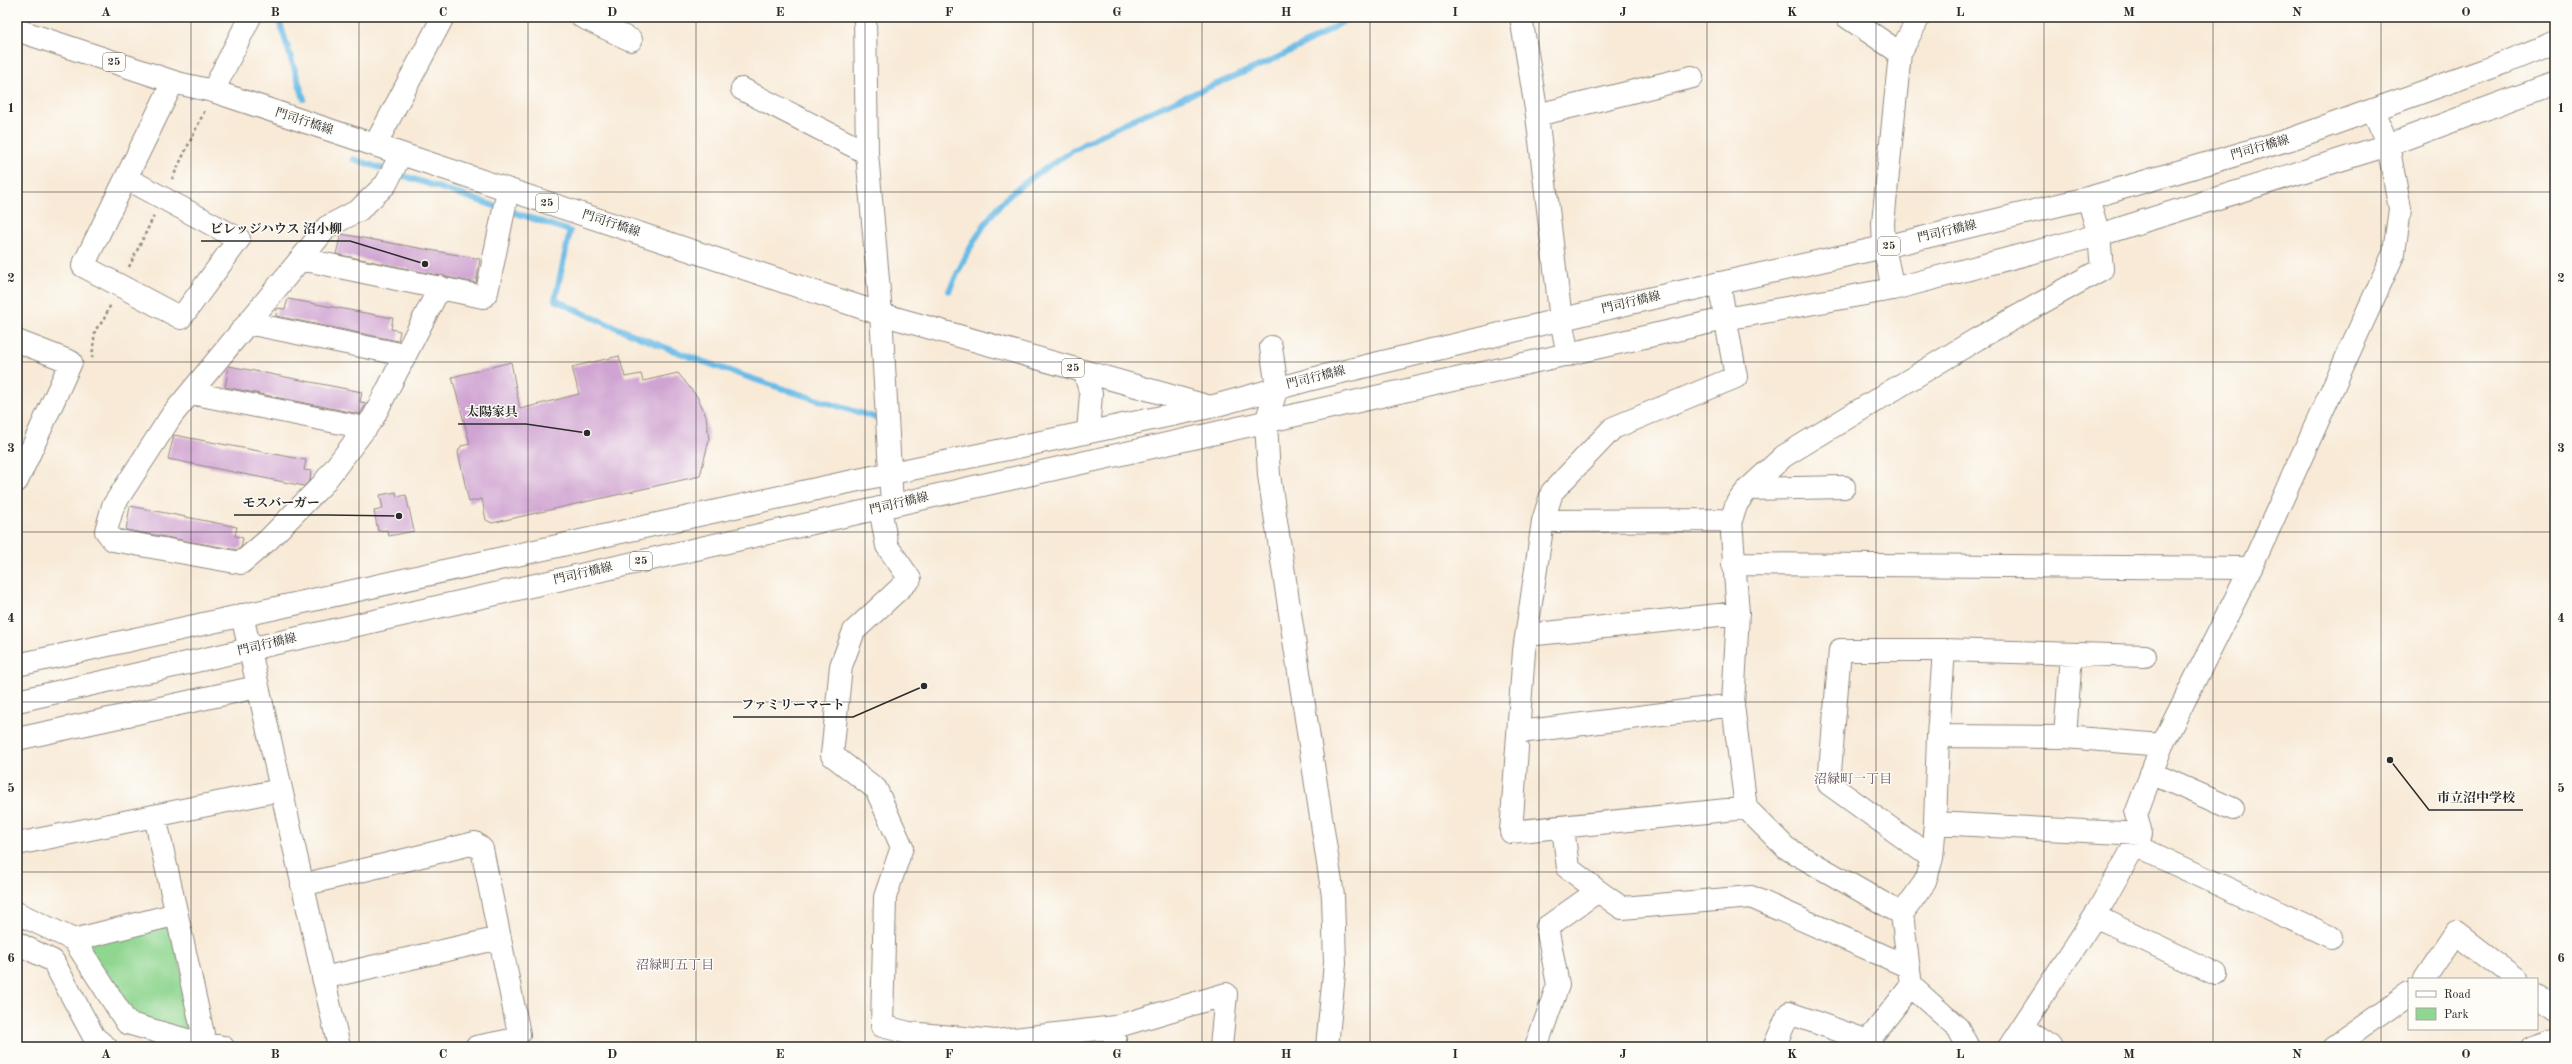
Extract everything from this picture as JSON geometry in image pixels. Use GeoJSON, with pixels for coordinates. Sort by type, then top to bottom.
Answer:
{"type":"FeatureCollection","features":[{"type":"Feature","properties":{"kind":"street"},"geometry":{"type":"LineString","coordinates":[[210,98],[250,17]]}},
{"type":"Feature","properties":{"kind":"street"},"geometry":{"type":"LineString","coordinates":[[375,145],[443,17]]}},
{"type":"Feature","properties":{"kind":"street"},"geometry":{"type":"LineString","coordinates":[[582,17],[631,40]]}},
{"type":"Feature","properties":{"kind":"street"},"geometry":{"type":"LineString","coordinates":[[865,17],[867,153],[881,314],[888,474],[886,506],[887,546],[910,580],[854,632],[840,666],[832,755],[876,789],[902,847],[885,897],[882,1026],[909,1033],[996,1044],[1115,1037],[1226,994],[1221,1047]]}},
{"type":"Feature","properties":{"kind":"street"},"geometry":{"type":"LineString","coordinates":[[1521,17],[1537,115],[1561,320],[1568,355]]}},
{"type":"Feature","properties":{"kind":"street"},"geometry":{"type":"LineString","coordinates":[[1847,17],[1900,53]]}},
{"type":"Feature","properties":{"kind":"street"},"geometry":{"type":"LineString","coordinates":[[1893,289],[1884,247],[1883,223],[1900,53],[1919,17]]}},
{"type":"Feature","properties":{"kind":"street","name":"門司行橋線"},"geometry":{"type":"LineString","coordinates":[[17,30],[173,82],[210,98],[375,145],[395,167],[505,203],[881,314],[1266,422]]}},
{"type":"Feature","properties":{"kind":"street","name":"門司行橋線"},"geometry":{"type":"LineString","coordinates":[[17,665],[888,474],[1210,406],[1278,388],[1561,320],[1719,283],[1884,247],[2088,198],[2291,138],[2373,111],[2504,63],[2555,42]]}},
{"type":"Feature","properties":{"kind":"street"},"geometry":{"type":"LineString","coordinates":[[1537,115],[1692,77]]}},
{"type":"Feature","properties":{"kind":"street"},"geometry":{"type":"LineString","coordinates":[[126,178],[239,239],[181,318],[84,266],[126,178],[173,82]]}},
{"type":"Feature","properties":{"kind":"street","name":"門司行橋線"},"geometry":{"type":"LineString","coordinates":[[17,701],[1725,320],[1893,289],[2099,235],[2388,145],[2555,83]]}},
{"type":"Feature","properties":{"kind":"street"},"geometry":{"type":"LineString","coordinates":[[742,88],[867,153]]}},
{"type":"Feature","properties":{"kind":"street"},"geometry":{"type":"LineString","coordinates":[[2009,1047],[2096,916],[2138,839],[2136,814],[2162,745],[2251,568],[2394,253],[2400,209],[2388,145],[2373,111]]}},
{"type":"Feature","properties":{"kind":"street"},"geometry":{"type":"LineString","coordinates":[[395,167],[359,210],[327,227],[168,421],[113,506],[106,530],[113,540],[241,563],[268,540],[322,486],[366,428],[373,418],[440,287]]}},
{"type":"Feature","properties":{"kind":"street"},"geometry":{"type":"LineString","coordinates":[[1902,914],[1786,848],[1746,808],[1733,705],[1738,613],[1730,520],[1738,503],[1748,489],[1791,452],[1977,339],[2102,269],[2099,235],[2088,198]]}},
{"type":"Feature","properties":{"kind":"street"},"geometry":{"type":"LineString","coordinates":[[301,259],[483,297],[487,292],[505,203]]}},
{"type":"Feature","properties":{"kind":"street"},"geometry":{"type":"LineString","coordinates":[[1719,283],[1736,376],[1613,428],[1552,492],[1543,521],[1527,634],[1511,832],[1563,828],[1746,808]]}},
{"type":"Feature","properties":{"kind":"street"},"geometry":{"type":"LineString","coordinates":[[248,323],[405,355]]}},
{"type":"Feature","properties":{"kind":"street"},"geometry":{"type":"LineString","coordinates":[[17,341],[71,362],[19,488]]}},
{"type":"Feature","properties":{"kind":"street"},"geometry":{"type":"LineString","coordinates":[[1271,347],[1278,388],[1266,422],[1269,475],[1333,896],[1335,963],[1327,1047]]}},
{"type":"Feature","properties":{"kind":"street"},"geometry":{"type":"LineString","coordinates":[[1084,371],[1091,394],[1088,432]]}},
{"type":"Feature","properties":{"kind":"street"},"geometry":{"type":"LineString","coordinates":[[191,392],[366,428]]}},
{"type":"Feature","properties":{"kind":"street"},"geometry":{"type":"LineString","coordinates":[[1748,489],[1844,487]]}},
{"type":"Feature","properties":{"kind":"street"},"geometry":{"type":"LineString","coordinates":[[1543,521],[1730,520]]}},
{"type":"Feature","properties":{"kind":"street"},"geometry":{"type":"LineString","coordinates":[[1733,564],[2251,568]]}},
{"type":"Feature","properties":{"kind":"street"},"geometry":{"type":"LineString","coordinates":[[1527,634],[1738,613]]}},
{"type":"Feature","properties":{"kind":"street"},"geometry":{"type":"LineString","coordinates":[[242,616],[339,1047]]}},
{"type":"Feature","properties":{"kind":"street"},"geometry":{"type":"LineString","coordinates":[[1932,858],[1829,784],[1840,650],[1944,650],[2145,656]]}},
{"type":"Feature","properties":{"kind":"street"},"geometry":{"type":"LineString","coordinates":[[1774,1047],[1789,1013],[1868,1041],[1910,976],[1902,914],[1925,882],[1932,858],[1944,650]]}},
{"type":"Feature","properties":{"kind":"street"},"geometry":{"type":"LineString","coordinates":[[2065,737],[2071,654]]}},
{"type":"Feature","properties":{"kind":"street"},"geometry":{"type":"LineString","coordinates":[[17,740],[257,687]]}},
{"type":"Feature","properties":{"kind":"street"},"geometry":{"type":"LineString","coordinates":[[1520,732],[1733,705]]}},
{"type":"Feature","properties":{"kind":"street"},"geometry":{"type":"LineString","coordinates":[[1938,736],[2065,737],[2162,745]]}},
{"type":"Feature","properties":{"kind":"street"},"geometry":{"type":"LineString","coordinates":[[2152,772],[2233,808]]}},
{"type":"Feature","properties":{"kind":"street"},"geometry":{"type":"LineString","coordinates":[[17,844],[280,790]]}},
{"type":"Feature","properties":{"kind":"street"},"geometry":{"type":"LineString","coordinates":[[17,913],[74,940],[127,1023],[214,1045],[177,914],[155,816]]}},
{"type":"Feature","properties":{"kind":"street"},"geometry":{"type":"LineString","coordinates":[[1934,823],[2138,839],[2331,937]]}},
{"type":"Feature","properties":{"kind":"street"},"geometry":{"type":"LineString","coordinates":[[1563,828],[1568,868],[1622,908],[1751,897],[1910,976],[1958,1028],[1968,1047]]}},
{"type":"Feature","properties":{"kind":"street"},"geometry":{"type":"LineString","coordinates":[[302,885],[475,844],[482,849],[519,1034],[511,1040],[476,1047]]}},
{"type":"Feature","properties":{"kind":"street"},"geometry":{"type":"LineString","coordinates":[[1536,1047],[1558,985],[1547,926],[1598,891]]}},
{"type":"Feature","properties":{"kind":"street"},"geometry":{"type":"LineString","coordinates":[[74,940],[177,914]]}},
{"type":"Feature","properties":{"kind":"street"},"geometry":{"type":"LineString","coordinates":[[2096,916],[2216,974]]}},
{"type":"Feature","properties":{"kind":"street"},"geometry":{"type":"LineString","coordinates":[[2426,978],[2456,933],[2515,978]]}},
{"type":"Feature","properties":{"kind":"street"},"geometry":{"type":"LineString","coordinates":[[323,978],[500,938]]}},
{"type":"Feature","properties":{"kind":"street"},"geometry":{"type":"LineString","coordinates":[[17,944],[53,961],[94,1037],[106,1047]]}},
{"type":"Feature","properties":{"kind":"street"},"geometry":{"type":"LineString","coordinates":[[2334,1047],[2408,995]]}},
{"type":"Feature","properties":{"kind":"street"},"geometry":{"type":"LineString","coordinates":[[2538,996],[2555,1009]]}},
{"type":"Feature","properties":{"kind":"street"},"geometry":{"type":"LineString","coordinates":[[2022,1028],[2051,1047]]}},
{"type":"Feature","properties":{"kind":"street"},"geometry":{"type":"LineString","coordinates":[[2532,1047],[2555,1039]]}},
{"type":"Feature","properties":{"kind":"path"},"geometry":{"type":"LineString","coordinates":[[90,362],[94,352],[95,330],[103,321],[210,98]]}},
{"type":"Feature","properties":{"kind":"path"},"geometry":{"type":"LineString","coordinates":[[17,509],[19,488]]}},
{"type":"Feature","properties":{"kind":"green space"},"geometry":{"type":"Polygon","coordinates":[[[172,926],[194,1033],[129,1021],[86,941],[172,926]]]}},
{"type":"Feature","properties":{"kind":"building"},"geometry":{"type":"Polygon","coordinates":[[[341,234],[480,259],[476,283],[336,254],[341,234]]]}},
{"type":"Feature","properties":{"kind":"building"},"geometry":{"type":"Polygon","coordinates":[[[288,299],[393,318],[391,329],[400,331],[398,341],[276,316],[277,308],[285,309],[288,299]]]}},
{"type":"Feature","properties":{"kind":"building"},"geometry":{"type":"Polygon","coordinates":[[[619,356],[625,377],[641,374],[643,381],[678,373],[698,398],[706,416],[709,440],[700,476],[492,523],[486,520],[482,499],[469,502],[458,452],[461,446],[470,444],[452,377],[511,362],[520,409],[579,394],[572,367],[619,356]]]}},
{"type":"Feature","properties":{"kind":"building"},"geometry":{"type":"Polygon","coordinates":[[[229,366],[362,392],[360,402],[367,403],[360,414],[225,387],[229,366]]]}},
{"type":"Feature","properties":{"kind":"building"},"geometry":{"type":"Polygon","coordinates":[[[174,435],[306,460],[304,470],[311,471],[310,480],[304,486],[168,459],[174,435]]]}},
{"type":"Feature","properties":{"kind":"building"},"geometry":{"type":"Polygon","coordinates":[[[396,492],[397,497],[406,495],[414,531],[389,536],[387,530],[378,531],[374,511],[383,509],[380,495],[396,492]]]}},
{"type":"Feature","properties":{"kind":"building"},"geometry":{"type":"Polygon","coordinates":[[[130,506],[237,527],[235,536],[243,538],[241,547],[237,550],[126,530],[130,506]]]}},
{"type":"Feature","properties":{"kind":"waterway"},"geometry":{"type":"LineString","coordinates":[[278,17],[304,99]]}},
{"type":"Feature","properties":{"kind":"waterway"},"geometry":{"type":"LineString","coordinates":[[949,291],[971,247],[991,216],[1010,195],[1049,166],[1085,144],[1122,125],[1160,107],[1277,58],[1314,39],[1350,17]]}},
{"type":"Feature","properties":{"kind":"waterway"},"geometry":{"type":"LineString","coordinates":[[353,159],[570,231],[555,300],[674,351],[795,393],[877,418]]}},
{"type":"Feature","properties":{"kind":"place","name":"ビレッジハウス 沼小柳"},"geometry":{"type":"Point","coordinates":[425,264]}},
{"type":"Feature","properties":{"kind":"place","name":"太陽家具"},"geometry":{"type":"Point","coordinates":[587,433]}},
{"type":"Feature","properties":{"kind":"place","name":"モスバーガー"},"geometry":{"type":"Point","coordinates":[399,516]}},
{"type":"Feature","properties":{"kind":"place","name":"ファミリーマート"},"geometry":{"type":"Point","coordinates":[924,686]}},
{"type":"Feature","properties":{"kind":"place","name":"市立沼中学校"},"geometry":{"type":"Point","coordinates":[2390,760]}},
{"type":"Feature","properties":{"kind":"district","name":"沼緑町一丁目"},"geometry":{"type":"Point","coordinates":[1853,779]}},
{"type":"Feature","properties":{"kind":"district","name":"沼緑町五丁目"},"geometry":{"type":"Point","coordinates":[675,965]}}]}
